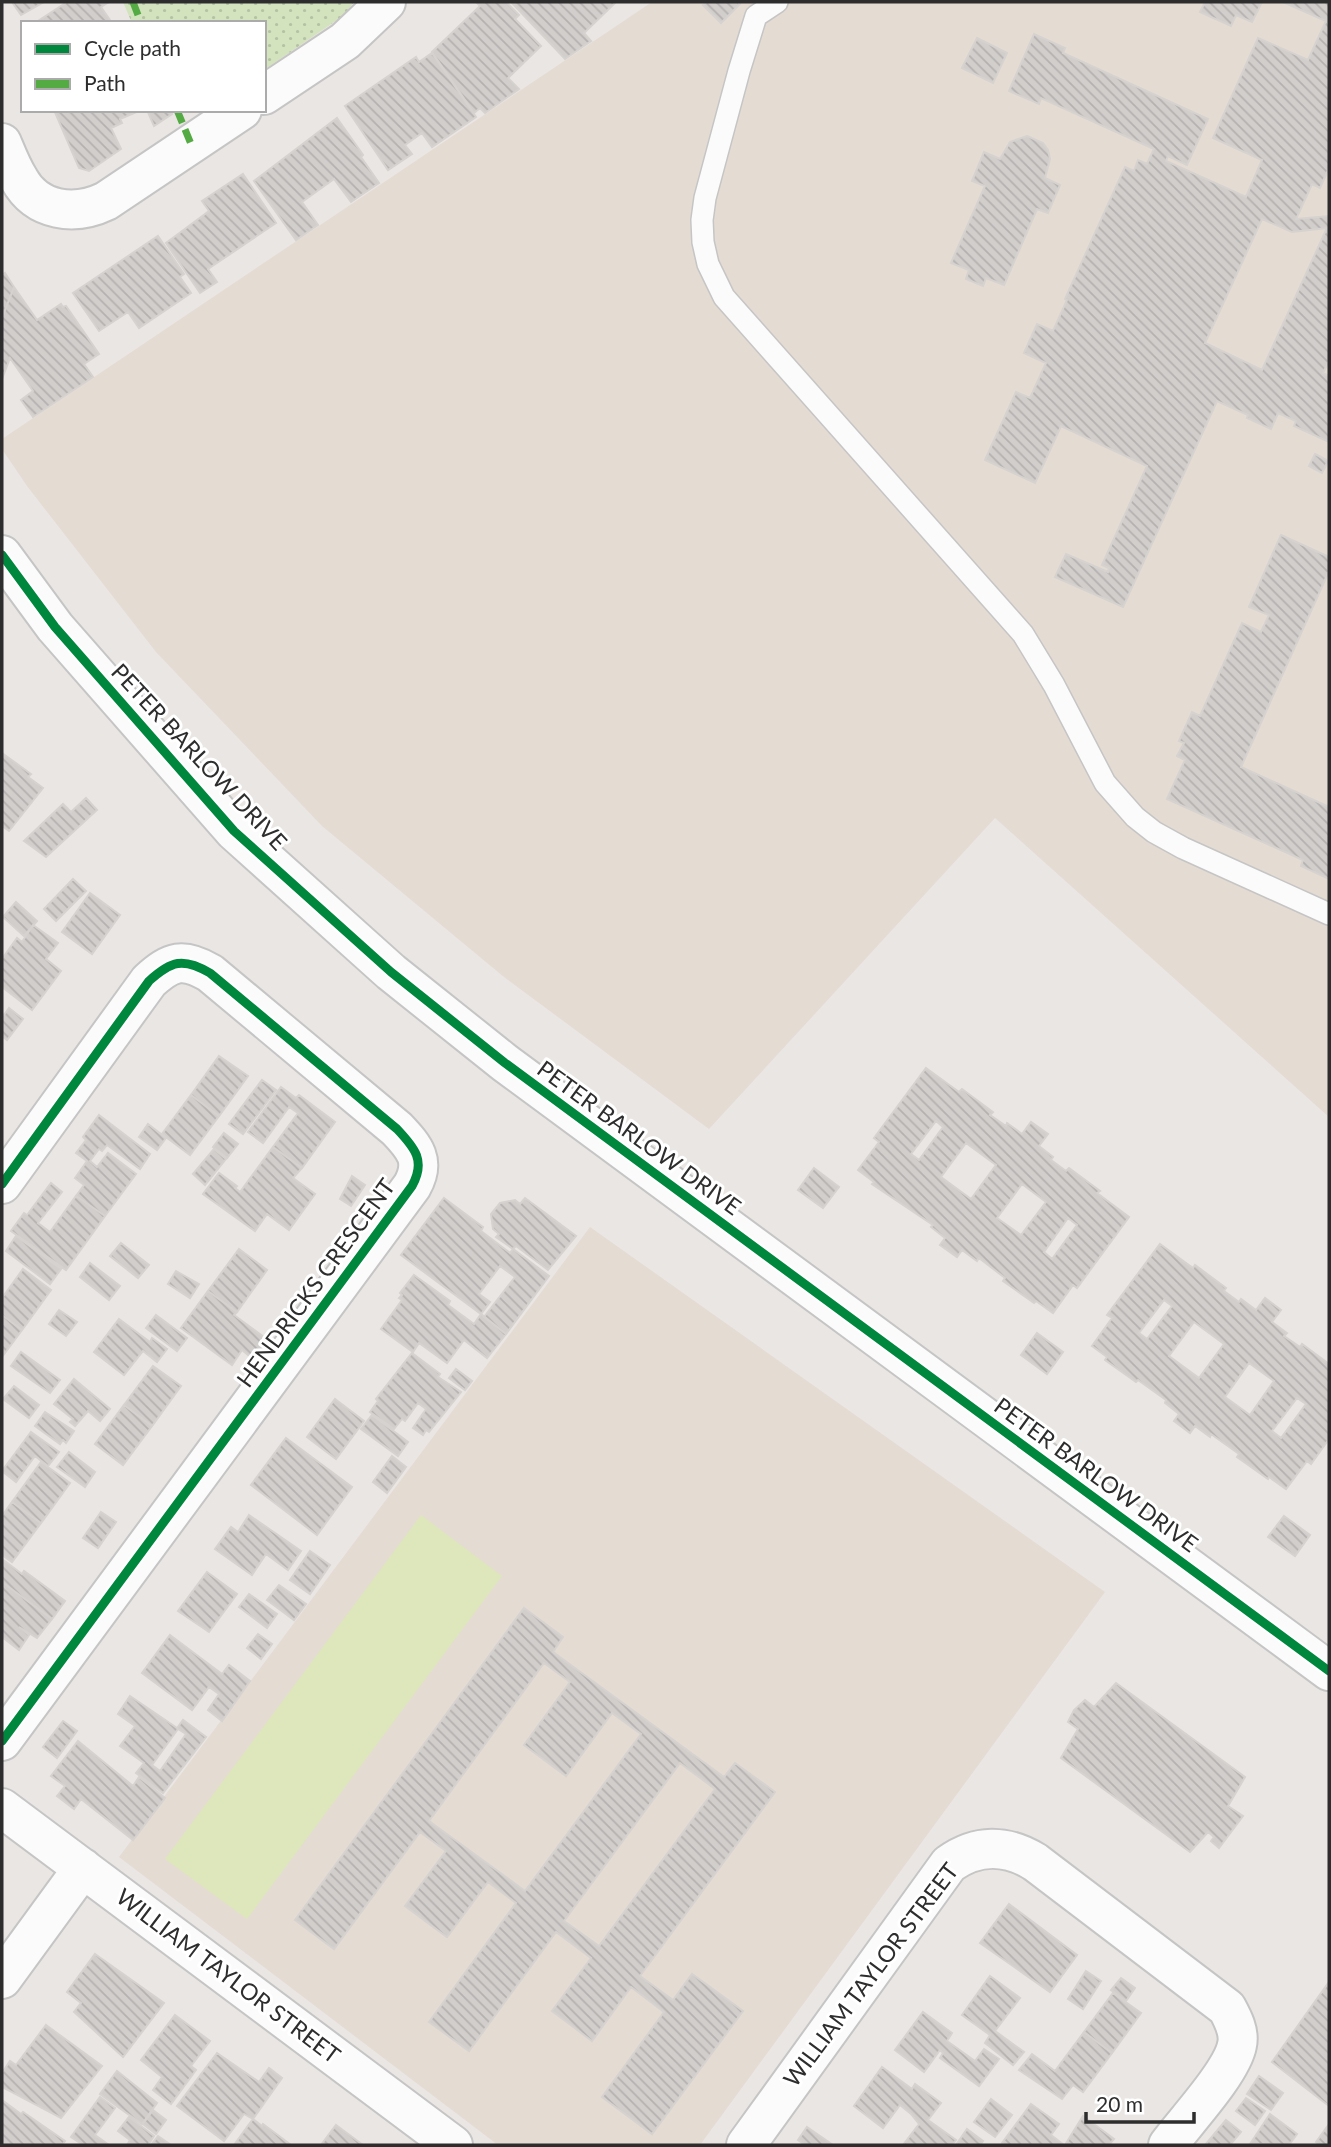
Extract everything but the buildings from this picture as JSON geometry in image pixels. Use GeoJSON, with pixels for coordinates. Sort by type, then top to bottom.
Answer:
{"type":"FeatureCollection","features":[{"type":"Feature","properties":{"kind":"street"},"geometry":{"type":"LineString","coordinates":[[266,94],[345,41],[386,2]]}},
{"type":"Feature","properties":{"kind":"street"},"geometry":{"type":"LineString","coordinates":[[2,144],[20,181],[31,194],[44,204],[76,211],[92,208],[106,201],[239,112]]}},
{"type":"Feature","properties":{"kind":"street","name":"PETER BARLOW DRIVE"},"geometry":{"type":"LineString","coordinates":[[2,555],[55,627],[234,831],[391,972],[505,1063],[1329,1671]]}},
{"type":"Feature","properties":{"kind":"street","name":"HENDRICKS CRESCENT"},"geometry":{"type":"LineString","coordinates":[[2,1184],[149,981],[165,967],[180,963],[195,964],[210,973],[397,1129],[413,1147],[419,1160],[419,1174],[412,1186],[2,1741]]}},
{"type":"Feature","properties":{"kind":"street","name":"WILLIAM TAYLOR STREET"},"geometry":{"type":"LineString","coordinates":[[2,1808],[453,2145]]}},
{"type":"Feature","properties":{"kind":"street","name":"WILLIAM TAYLOR STREET"},"geometry":{"type":"LineString","coordinates":[[746,2145],[949,1864],[979,1849],[1001,1848],[1020,1853],[1035,1862],[1227,2008],[1236,2026],[1237,2045],[1225,2071],[1168,2145]]}},
{"type":"Feature","properties":{"kind":"street"},"geometry":{"type":"LineString","coordinates":[[2,1979],[83,1868]]}},
{"type":"Feature","properties":{"kind":"lane"},"geometry":{"type":"LineString","coordinates":[[771,4],[757,16],[739,71],[705,198],[702,220],[708,264],[724,297],[1023,634],[1054,685],[1093,763],[1118,800],[1154,832],[1183,848],[1329,914]]}},
{"type":"Feature","properties":{"kind":"shaded area"},"geometry":{"type":"Polygon","coordinates":[[[652,2],[1329,2],[1329,1117],[995,818],[709,1129],[504,977],[322,826],[156,652],[27,486],[2,449],[2,439],[652,2]]]}},
{"type":"Feature","properties":{"kind":"shaded area"},"geometry":{"type":"Polygon","coordinates":[[[590,1227],[1105,1592],[700,2145],[498,2145],[119,1857],[590,1227]]]}},
{"type":"Feature","properties":{"kind":"green space"},"geometry":{"type":"Polygon","coordinates":[[[123,2],[354,2],[343,16],[266,69],[266,21],[131,21],[123,2]]]}},
{"type":"Feature","properties":{"kind":"green space"},"geometry":{"type":"Polygon","coordinates":[[[421,1515],[502,1576],[247,1919],[165,1859],[421,1515]]]}},
{"type":"Feature","properties":{"kind":"marked path"},"geometry":{"type":"LineString","coordinates":[[133,2],[140,21]]}},
{"type":"Feature","properties":{"kind":"marked path"},"geometry":{"type":"LineString","coordinates":[[178,112],[191,144]]}},
{"type":"Feature","properties":{"kind":"cycle path"},"geometry":{"type":"LineString","coordinates":[[2,555],[55,627],[234,831],[391,972],[505,1063],[1329,1671]]}},
{"type":"Feature","properties":{"kind":"cycle path"},"geometry":{"type":"LineString","coordinates":[[2,1184],[149,981],[171,965],[185,963],[210,973],[397,1129],[409,1142],[418,1162],[412,1186],[2,1741]]}}]}
